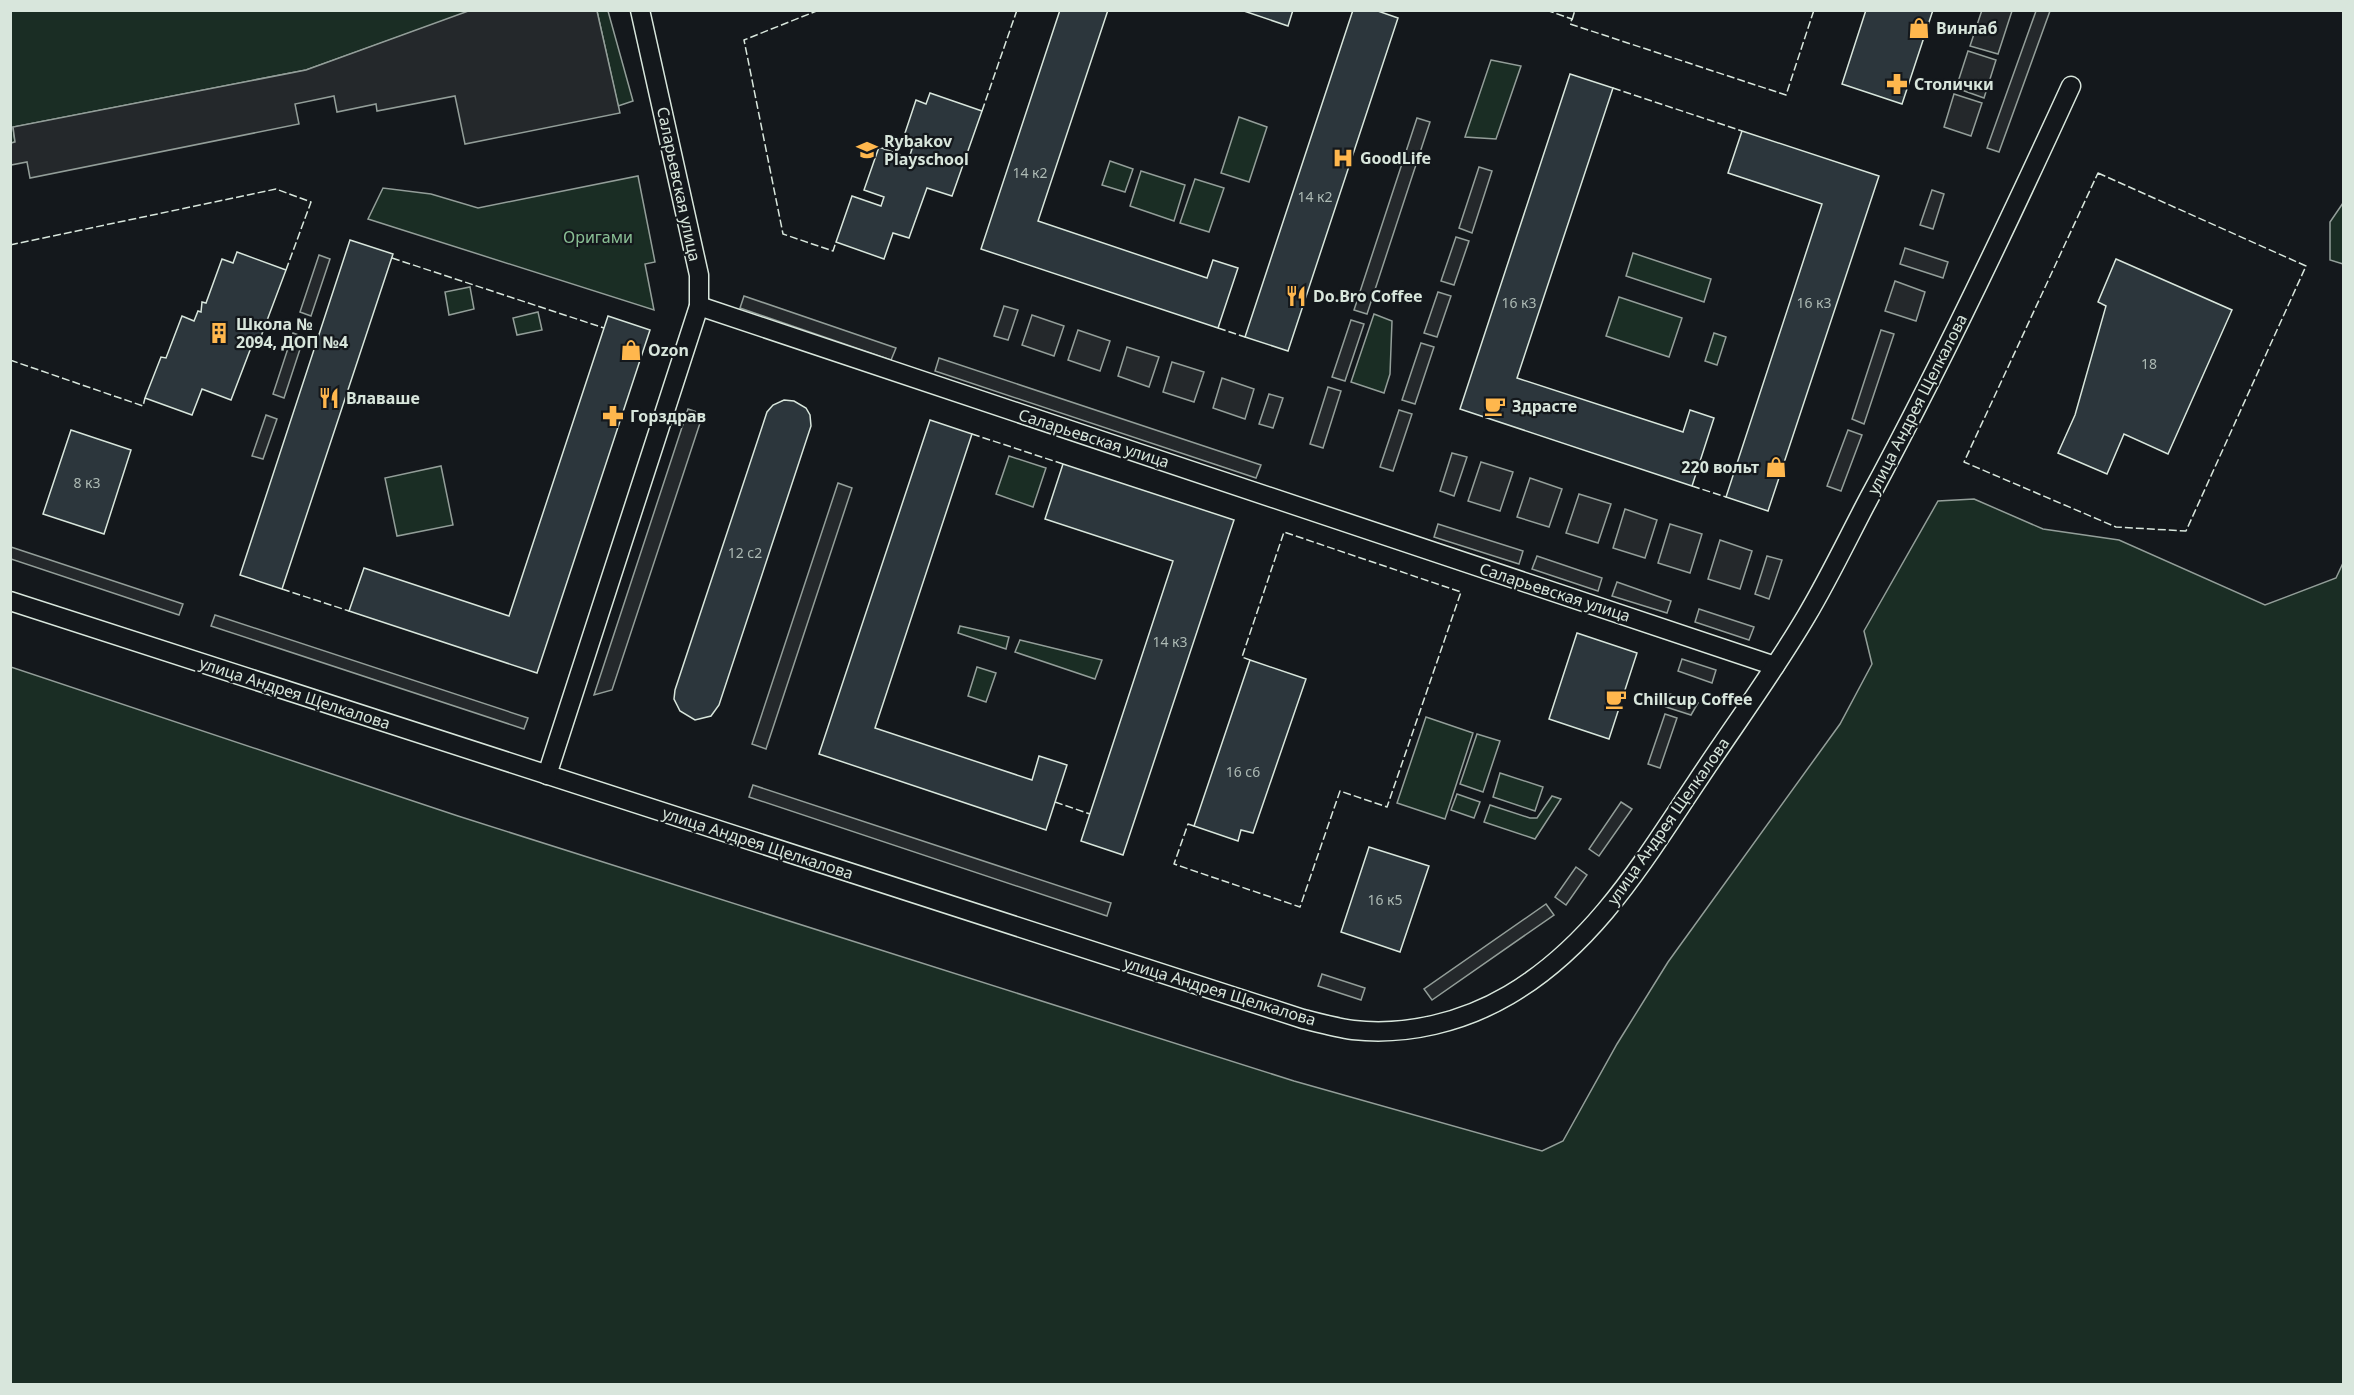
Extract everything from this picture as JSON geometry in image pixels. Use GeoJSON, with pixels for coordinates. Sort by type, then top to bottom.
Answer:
{"type":"FeatureCollection","features":[{"type":"Feature","properties":{"kind":"street","name":"Саларьевская улица"},"geometry":{"type":"LineString","coordinates":[[640,10],[699,275],[699,306],[1775,666]]}},
{"type":"Feature","properties":{"kind":"street","name":"улица Андрея Щелкалова"},"geometry":{"type":"LineString","coordinates":[[10,601],[1303,1019],[1354,1030],[1400,1030],[1443,1023],[1481,1010],[1517,990],[1575,947],[1626,885],[1775,666],[1808,614],[1888,463],[1972,296],[2071,86]]}},
{"type":"Feature","properties":{"kind":"street"},"geometry":{"type":"LineString","coordinates":[[547,775],[699,306]]}},
{"type":"Feature","properties":{"kind":"green space"},"geometry":{"type":"Polygon","coordinates":[[[11,11],[471,11],[306,70],[13,127],[15,142],[11,143],[11,11]]]}},
{"type":"Feature","properties":{"kind":"green space"},"geometry":{"type":"Polygon","coordinates":[[[597,11],[608,11],[633,101],[618,106],[597,11]]]}},
{"type":"Feature","properties":{"kind":"green space"},"geometry":{"type":"Polygon","coordinates":[[[1491,60],[1521,66],[1496,139],[1465,137],[1491,60]]]}},
{"type":"Feature","properties":{"kind":"green space"},"geometry":{"type":"Polygon","coordinates":[[[1239,117],[1267,127],[1249,182],[1221,173],[1239,117]]]}},
{"type":"Feature","properties":{"kind":"green space"},"geometry":{"type":"Polygon","coordinates":[[[1110,161],[1133,169],[1125,192],[1102,185],[1110,161]]]}},
{"type":"Feature","properties":{"kind":"green space"},"geometry":{"type":"Polygon","coordinates":[[[1141,171],[1185,185],[1174,221],[1130,206],[1141,171]]]}},
{"type":"Feature","properties":{"kind":"green space","name":"Оригами"},"geometry":{"type":"Polygon","coordinates":[[[638,176],[655,262],[645,264],[654,310],[368,219],[383,188],[431,194],[478,208],[638,176]]]}},
{"type":"Feature","properties":{"kind":"green space"},"geometry":{"type":"Polygon","coordinates":[[[1195,179],[1224,188],[1209,232],[1180,223],[1195,179]]]}},
{"type":"Feature","properties":{"kind":"green space"},"geometry":{"type":"Polygon","coordinates":[[[2343,203],[2343,264],[2330,260],[2330,222],[2343,203]]]}},
{"type":"Feature","properties":{"kind":"green space"},"geometry":{"type":"Polygon","coordinates":[[[1633,253],[1711,279],[1704,302],[1626,276],[1633,253]]]}},
{"type":"Feature","properties":{"kind":"green space"},"geometry":{"type":"Polygon","coordinates":[[[470,287],[474,309],[449,315],[445,292],[470,287]]]}},
{"type":"Feature","properties":{"kind":"green space"},"geometry":{"type":"Polygon","coordinates":[[[1619,297],[1682,318],[1669,357],[1606,336],[1619,297]]]}},
{"type":"Feature","properties":{"kind":"green space"},"geometry":{"type":"Polygon","coordinates":[[[538,312],[542,330],[517,335],[513,318],[538,312]]]}},
{"type":"Feature","properties":{"kind":"green space"},"geometry":{"type":"Polygon","coordinates":[[[1374,314],[1392,321],[1390,374],[1384,393],[1351,382],[1374,314]]]}},
{"type":"Feature","properties":{"kind":"green space"},"geometry":{"type":"Polygon","coordinates":[[[1714,333],[1726,337],[1717,365],[1705,361],[1714,333]]]}},
{"type":"Feature","properties":{"kind":"green space"},"geometry":{"type":"Polygon","coordinates":[[[1009,456],[1046,468],[1033,507],[996,494],[1009,456]]]}},
{"type":"Feature","properties":{"kind":"green space"},"geometry":{"type":"Polygon","coordinates":[[[441,466],[453,525],[397,536],[385,478],[441,466]]]}},
{"type":"Feature","properties":{"kind":"green space"},"geometry":{"type":"Polygon","coordinates":[[[1974,499],[2043,529],[2119,540],[2265,605],[2336,578],[2343,563],[2343,1384],[11,1384],[11,667],[458,816],[1294,1081],[1542,1151],[1563,1141],[1617,1044],[1668,962],[1840,724],[1872,664],[1864,631],[1938,501],[1974,499]]]}},
{"type":"Feature","properties":{"kind":"green space"},"geometry":{"type":"Polygon","coordinates":[[[960,626],[1009,637],[1006,649],[958,633],[960,626]]]}},
{"type":"Feature","properties":{"kind":"green space"},"geometry":{"type":"Polygon","coordinates":[[[1020,640],[1102,660],[1095,679],[1015,652],[1020,640]]]}},
{"type":"Feature","properties":{"kind":"green space"},"geometry":{"type":"Polygon","coordinates":[[[977,667],[996,673],[986,702],[968,696],[977,667]]]}},
{"type":"Feature","properties":{"kind":"green space"},"geometry":{"type":"Polygon","coordinates":[[[1426,717],[1473,733],[1445,819],[1397,803],[1426,717]]]}},
{"type":"Feature","properties":{"kind":"green space"},"geometry":{"type":"Polygon","coordinates":[[[1477,734],[1500,741],[1483,792],[1460,784],[1477,734]]]}},
{"type":"Feature","properties":{"kind":"green space"},"geometry":{"type":"Polygon","coordinates":[[[1500,773],[1543,787],[1535,811],[1493,797],[1500,773]]]}},
{"type":"Feature","properties":{"kind":"green space"},"geometry":{"type":"Polygon","coordinates":[[[1457,794],[1480,802],[1474,818],[1451,810],[1457,794]]]}},
{"type":"Feature","properties":{"kind":"green space"},"geometry":{"type":"Polygon","coordinates":[[[1552,796],[1561,799],[1535,839],[1484,822],[1490,805],[1530,818],[1537,818],[1552,796]]]}},
{"type":"Feature","properties":{"kind":"shaded area"},"geometry":{"type":"Polygon","coordinates":[[[471,10],[597,11],[620,113],[465,144],[455,96],[377,111],[376,104],[337,112],[334,96],[295,104],[299,124],[30,178],[27,162],[11,165],[11,143],[15,142],[13,127],[306,70],[471,10]]]}},
{"type":"Feature","properties":{"kind":"shaded area"},"geometry":{"type":"Polygon","coordinates":[[[1982,10],[2012,11],[1998,54],[1970,46],[1982,10]]]}},
{"type":"Feature","properties":{"kind":"shaded area"},"geometry":{"type":"Polygon","coordinates":[[[2036,11],[2050,11],[1999,152],[1987,148],[2036,11]]]}},
{"type":"Feature","properties":{"kind":"shaded area"},"geometry":{"type":"Polygon","coordinates":[[[1968,51],[1996,60],[1984,98],[1956,88],[1968,51]]]}},
{"type":"Feature","properties":{"kind":"shaded area"},"geometry":{"type":"Polygon","coordinates":[[[1954,94],[1982,103],[1971,136],[1944,127],[1954,94]]]}},
{"type":"Feature","properties":{"kind":"shaded area"},"geometry":{"type":"Polygon","coordinates":[[[1417,118],[1430,122],[1367,314],[1354,310],[1417,118]]]}},
{"type":"Feature","properties":{"kind":"shaded area"},"geometry":{"type":"Polygon","coordinates":[[[1479,167],[1492,171],[1472,233],[1459,228],[1479,167]]]}},
{"type":"Feature","properties":{"kind":"shaded area"},"geometry":{"type":"Polygon","coordinates":[[[1932,190],[1944,194],[1933,229],[1920,225],[1932,190]]]}},
{"type":"Feature","properties":{"kind":"shaded area"},"geometry":{"type":"Polygon","coordinates":[[[1456,237],[1469,241],[1454,285],[1441,281],[1456,237]]]}},
{"type":"Feature","properties":{"kind":"shaded area"},"geometry":{"type":"Polygon","coordinates":[[[1905,248],[1948,262],[1943,278],[1900,264],[1905,248]]]}},
{"type":"Feature","properties":{"kind":"shaded area"},"geometry":{"type":"Polygon","coordinates":[[[319,255],[330,259],[311,316],[300,312],[319,255]]]}},
{"type":"Feature","properties":{"kind":"shaded area"},"geometry":{"type":"Polygon","coordinates":[[[1895,281],[1925,292],[1916,321],[1885,311],[1895,281]]]}},
{"type":"Feature","properties":{"kind":"shaded area"},"geometry":{"type":"Polygon","coordinates":[[[1438,292],[1451,296],[1437,337],[1424,333],[1438,292]]]}},
{"type":"Feature","properties":{"kind":"shaded area"},"geometry":{"type":"Polygon","coordinates":[[[744,296],[896,348],[891,360],[740,308],[744,296]]]}},
{"type":"Feature","properties":{"kind":"shaded area"},"geometry":{"type":"Polygon","coordinates":[[[1004,306],[1018,310],[1008,340],[994,336],[1004,306]]]}},
{"type":"Feature","properties":{"kind":"shaded area"},"geometry":{"type":"Polygon","coordinates":[[[1032,315],[1064,326],[1054,356],[1022,345],[1032,315]]]}},
{"type":"Feature","properties":{"kind":"shaded area"},"geometry":{"type":"Polygon","coordinates":[[[1351,320],[1364,324],[1345,381],[1332,377],[1351,320]]]}},
{"type":"Feature","properties":{"kind":"shaded area"},"geometry":{"type":"Polygon","coordinates":[[[1078,330],[1110,341],[1100,371],[1068,360],[1078,330]]]}},
{"type":"Feature","properties":{"kind":"shaded area"},"geometry":{"type":"Polygon","coordinates":[[[1881,330],[1894,334],[1864,424],[1852,419],[1881,330]]]}},
{"type":"Feature","properties":{"kind":"shaded area"},"geometry":{"type":"Polygon","coordinates":[[[293,333],[304,337],[284,398],[273,394],[293,333]]]}},
{"type":"Feature","properties":{"kind":"shaded area"},"geometry":{"type":"Polygon","coordinates":[[[1421,343],[1434,347],[1415,404],[1402,400],[1421,343]]]}},
{"type":"Feature","properties":{"kind":"shaded area"},"geometry":{"type":"Polygon","coordinates":[[[1127,347],[1159,357],[1149,387],[1118,376],[1127,347]]]}},
{"type":"Feature","properties":{"kind":"shaded area"},"geometry":{"type":"Polygon","coordinates":[[[939,358],[1261,465],[1256,478],[935,371],[939,358]]]}},
{"type":"Feature","properties":{"kind":"shaded area"},"geometry":{"type":"Polygon","coordinates":[[[1172,362],[1204,372],[1194,402],[1163,392],[1172,362]]]}},
{"type":"Feature","properties":{"kind":"shaded area"},"geometry":{"type":"Polygon","coordinates":[[[1222,378],[1254,389],[1245,419],[1213,408],[1222,378]]]}},
{"type":"Feature","properties":{"kind":"shaded area"},"geometry":{"type":"Polygon","coordinates":[[[1328,387],[1341,391],[1323,448],[1310,444],[1328,387]]]}},
{"type":"Feature","properties":{"kind":"shaded area"},"geometry":{"type":"Polygon","coordinates":[[[1269,394],[1283,398],[1273,428],[1259,424],[1269,394]]]}},
{"type":"Feature","properties":{"kind":"shaded area"},"geometry":{"type":"Polygon","coordinates":[[[688,409],[703,414],[612,690],[594,695],[688,409]]]}},
{"type":"Feature","properties":{"kind":"shaded area"},"geometry":{"type":"Polygon","coordinates":[[[1399,410],[1412,414],[1393,471],[1380,467],[1399,410]]]}},
{"type":"Feature","properties":{"kind":"shaded area"},"geometry":{"type":"Polygon","coordinates":[[[266,415],[277,419],[263,459],[252,456],[266,415]]]}},
{"type":"Feature","properties":{"kind":"shaded area"},"geometry":{"type":"Polygon","coordinates":[[[1848,430],[1862,435],[1841,491],[1827,486],[1848,430]]]}},
{"type":"Feature","properties":{"kind":"shaded area"},"geometry":{"type":"Polygon","coordinates":[[[1452,453],[1467,457],[1454,496],[1440,491],[1452,453]]]}},
{"type":"Feature","properties":{"kind":"shaded area"},"geometry":{"type":"Polygon","coordinates":[[[1481,462],[1513,472],[1500,511],[1468,501],[1481,462]]]}},
{"type":"Feature","properties":{"kind":"shaded area"},"geometry":{"type":"Polygon","coordinates":[[[1530,478],[1562,489],[1549,527],[1517,517],[1530,478]]]}},
{"type":"Feature","properties":{"kind":"shaded area"},"geometry":{"type":"Polygon","coordinates":[[[838,483],[852,488],[766,749],[752,744],[838,483]]]}},
{"type":"Feature","properties":{"kind":"shaded area"},"geometry":{"type":"Polygon","coordinates":[[[1579,494],[1611,504],[1598,543],[1566,533],[1579,494]]]}},
{"type":"Feature","properties":{"kind":"shaded area"},"geometry":{"type":"Polygon","coordinates":[[[1625,509],[1657,520],[1645,558],[1613,548],[1625,509]]]}},
{"type":"Feature","properties":{"kind":"shaded area"},"geometry":{"type":"Polygon","coordinates":[[[1438,524],[1523,551],[1519,564],[1434,537],[1438,524]]]}},
{"type":"Feature","properties":{"kind":"shaded area"},"geometry":{"type":"Polygon","coordinates":[[[1670,524],[1702,534],[1690,573],[1658,563],[1670,524]]]}},
{"type":"Feature","properties":{"kind":"shaded area"},"geometry":{"type":"Polygon","coordinates":[[[1720,540],[1752,551],[1740,589],[1708,579],[1720,540]]]}},
{"type":"Feature","properties":{"kind":"shaded area"},"geometry":{"type":"Polygon","coordinates":[[[11,547],[183,604],[179,615],[11,559],[11,547]]]}},
{"type":"Feature","properties":{"kind":"shaded area"},"geometry":{"type":"Polygon","coordinates":[[[1537,556],[1602,578],[1598,591],[1532,569],[1537,556]]]}},
{"type":"Feature","properties":{"kind":"shaded area"},"geometry":{"type":"Polygon","coordinates":[[[1767,556],[1782,560],[1769,599],[1755,594],[1767,556]]]}},
{"type":"Feature","properties":{"kind":"shaded area"},"geometry":{"type":"Polygon","coordinates":[[[1617,582],[1671,601],[1667,613],[1612,596],[1617,582]]]}},
{"type":"Feature","properties":{"kind":"shaded area"},"geometry":{"type":"Polygon","coordinates":[[[1699,609],[1754,627],[1749,640],[1695,622],[1699,609]]]}},
{"type":"Feature","properties":{"kind":"shaded area"},"geometry":{"type":"Polygon","coordinates":[[[215,615],[528,718],[524,729],[211,626],[215,615]]]}},
{"type":"Feature","properties":{"kind":"shaded area"},"geometry":{"type":"Polygon","coordinates":[[[1682,659],[1716,670],[1712,683],[1678,671],[1682,659]]]}},
{"type":"Feature","properties":{"kind":"shaded area"},"geometry":{"type":"Polygon","coordinates":[[[1670,694],[1698,703],[1691,715],[1666,707],[1670,694]]]}},
{"type":"Feature","properties":{"kind":"shaded area"},"geometry":{"type":"Polygon","coordinates":[[[1665,714],[1677,718],[1660,768],[1648,764],[1665,714]]]}},
{"type":"Feature","properties":{"kind":"shaded area"},"geometry":{"type":"Polygon","coordinates":[[[753,785],[1111,903],[1107,916],[749,797],[753,785]]]}},
{"type":"Feature","properties":{"kind":"shaded area"},"geometry":{"type":"Polygon","coordinates":[[[1621,802],[1632,809],[1599,856],[1589,849],[1621,802]]]}},
{"type":"Feature","properties":{"kind":"shaded area"},"geometry":{"type":"Polygon","coordinates":[[[1576,867],[1587,875],[1566,905],[1555,897],[1576,867]]]}},
{"type":"Feature","properties":{"kind":"shaded area"},"geometry":{"type":"Polygon","coordinates":[[[1546,904],[1554,915],[1432,1000],[1424,989],[1546,904]]]}},
{"type":"Feature","properties":{"kind":"shaded area"},"geometry":{"type":"Polygon","coordinates":[[[1322,974],[1365,988],[1361,1000],[1318,986],[1322,974]]]}},
{"type":"Feature","properties":{"kind":"building"},"geometry":{"type":"Polygon","coordinates":[[[1060,10],[1108,10],[1038,221],[1207,278],[1213,260],[1238,268],[1218,328],[981,249],[1060,10]]]}},
{"type":"Feature","properties":{"kind":"building"},"geometry":{"type":"Polygon","coordinates":[[[1241,10],[1293,10],[1288,26],[1241,10]]]}},
{"type":"Feature","properties":{"kind":"building"},"geometry":{"type":"Polygon","coordinates":[[[1353,10],[1375,10],[1398,18],[1288,351],[1245,337],[1353,10]]]}},
{"type":"Feature","properties":{"kind":"building"},"geometry":{"type":"Polygon","coordinates":[[[1866,10],[1933,10],[1902,104],[1842,84],[1866,10]]]}},
{"type":"Feature","properties":{"kind":"building"},"geometry":{"type":"Polygon","coordinates":[[[1570,74],[1613,88],[1517,378],[1683,432],[1690,410],[1714,418],[1692,486],[1460,409],[1570,74]]]}},
{"type":"Feature","properties":{"kind":"building"},"geometry":{"type":"Polygon","coordinates":[[[930,93],[982,111],[952,196],[927,188],[909,238],[893,233],[884,259],[836,242],[852,196],[881,206],[884,197],[864,190],[879,147],[909,158],[912,149],[901,145],[916,100],[926,104],[930,93]]]}},
{"type":"Feature","properties":{"kind":"building"},"geometry":{"type":"Polygon","coordinates":[[[1742,131],[1879,176],[1768,511],[1726,497],[1822,204],[1728,173],[1742,131]]]}},
{"type":"Feature","properties":{"kind":"building"},"geometry":{"type":"Polygon","coordinates":[[[350,240],[393,254],[282,589],[240,575],[350,240]]]}},
{"type":"Feature","properties":{"kind":"building","name":"Школа № 2094, ДОП №4"},"geometry":{"type":"Polygon","coordinates":[[[237,252],[286,270],[257,347],[252,345],[231,400],[202,389],[192,415],[145,398],[161,357],[166,358],[182,316],[194,321],[198,311],[201,312],[202,302],[206,303],[222,259],[233,263],[237,252]]]}},
{"type":"Feature","properties":{"kind":"building"},"geometry":{"type":"Polygon","coordinates":[[[2116,259],[2232,310],[2168,454],[2124,434],[2107,474],[2058,453],[2075,415],[2106,306],[2098,302],[2116,259]]]}},
{"type":"Feature","properties":{"kind":"building"},"geometry":{"type":"Polygon","coordinates":[[[608,316],[650,330],[537,673],[349,611],[364,568],[509,616],[608,316]]]}},
{"type":"Feature","properties":{"kind":"building"},"geometry":{"type":"Polygon","coordinates":[[[784,400],[794,401],[806,408],[810,415],[811,426],[719,705],[711,716],[695,720],[680,711],[674,699],[675,690],[767,412],[773,405],[784,400]]]}},
{"type":"Feature","properties":{"kind":"building"},"geometry":{"type":"Polygon","coordinates":[[[930,420],[972,434],[875,728],[1032,780],[1039,756],[1067,765],[1046,830],[819,754],[930,420]]]}},
{"type":"Feature","properties":{"kind":"building"},"geometry":{"type":"Polygon","coordinates":[[[71,430],[131,450],[104,534],[43,514],[71,430]]]}},
{"type":"Feature","properties":{"kind":"building"},"geometry":{"type":"Polygon","coordinates":[[[1063,464],[1234,520],[1123,855],[1081,841],[1173,561],[1045,519],[1063,464]]]}},
{"type":"Feature","properties":{"kind":"building"},"geometry":{"type":"Polygon","coordinates":[[[1577,633],[1637,653],[1609,739],[1549,719],[1577,633]]]}},
{"type":"Feature","properties":{"kind":"building"},"geometry":{"type":"Polygon","coordinates":[[[1250,660],[1306,679],[1253,833],[1241,830],[1238,841],[1194,826],[1250,660]]]}},
{"type":"Feature","properties":{"kind":"building"},"geometry":{"type":"Polygon","coordinates":[[[1369,847],[1429,866],[1400,952],[1341,932],[1369,847]]]}},
{"type":"Feature","properties":{"kind":"fence"},"geometry":{"type":"LineString","coordinates":[[819,10],[744,40],[783,234],[833,251],[836,242]]}},
{"type":"Feature","properties":{"kind":"fence"},"geometry":{"type":"LineString","coordinates":[[982,111],[1017,10]]}},
{"type":"Feature","properties":{"kind":"fence"},"geometry":{"type":"LineString","coordinates":[[1546,10],[1572,19],[1570,24],[1786,95],[1814,10]]}},
{"type":"Feature","properties":{"kind":"fence"},"geometry":{"type":"LineString","coordinates":[[1572,20],[1575,10]]}},
{"type":"Feature","properties":{"kind":"fence"},"geometry":{"type":"LineString","coordinates":[[1613,88],[1742,131]]}},
{"type":"Feature","properties":{"kind":"fence"},"geometry":{"type":"LineString","coordinates":[[2098,173],[2306,266],[2186,531],[2116,527],[1964,462],[2098,173]]}},
{"type":"Feature","properties":{"kind":"fence"},"geometry":{"type":"LineString","coordinates":[[10,245],[276,189],[311,202],[286,270]]}},
{"type":"Feature","properties":{"kind":"fence"},"geometry":{"type":"LineString","coordinates":[[392,258],[604,328]]}},
{"type":"Feature","properties":{"kind":"fence"},"geometry":{"type":"LineString","coordinates":[[1218,328],[1245,337]]}},
{"type":"Feature","properties":{"kind":"fence"},"geometry":{"type":"LineString","coordinates":[[10,360],[143,406],[145,398]]}},
{"type":"Feature","properties":{"kind":"fence"},"geometry":{"type":"LineString","coordinates":[[972,434],[1063,464]]}},
{"type":"Feature","properties":{"kind":"fence"},"geometry":{"type":"LineString","coordinates":[[1692,486],[1726,497]]}},
{"type":"Feature","properties":{"kind":"fence"},"geometry":{"type":"LineString","coordinates":[[1194,826],[1188,824],[1174,864],[1300,907],[1340,791],[1387,807],[1461,592],[1284,532],[1242,657],[1250,660]]}},
{"type":"Feature","properties":{"kind":"fence"},"geometry":{"type":"LineString","coordinates":[[282,589],[349,611]]}},
{"type":"Feature","properties":{"kind":"fence"},"geometry":{"type":"LineString","coordinates":[[1055,802],[1090,814]]}},
{"type":"Feature","properties":{"kind":"place","name":"Винлаб"},"geometry":{"type":"Point","coordinates":[1919,28]}},
{"type":"Feature","properties":{"kind":"place","name":"Столички"},"geometry":{"type":"Point","coordinates":[1897,84]}},
{"type":"Feature","properties":{"kind":"place","name":"Rybakov Playschool"},"geometry":{"type":"Point","coordinates":[867,150]}},
{"type":"Feature","properties":{"kind":"place","name":"GoodLife"},"geometry":{"type":"Point","coordinates":[1343,158]}},
{"type":"Feature","properties":{"kind":"place","name":"Do.Bro Coffee"},"geometry":{"type":"Point","coordinates":[1296,296]}},
{"type":"Feature","properties":{"kind":"place","name":"Школа № 2094, ДОП №4"},"geometry":{"type":"Point","coordinates":[219,333]}},
{"type":"Feature","properties":{"kind":"place","name":"Ozon"},"geometry":{"type":"Point","coordinates":[631,350]}},
{"type":"Feature","properties":{"kind":"place","name":"Влаваше"},"geometry":{"type":"Point","coordinates":[329,398]}},
{"type":"Feature","properties":{"kind":"place","name":"Здрасте"},"geometry":{"type":"Point","coordinates":[1495,406]}},
{"type":"Feature","properties":{"kind":"place","name":"Горздрав"},"geometry":{"type":"Point","coordinates":[613,416]}},
{"type":"Feature","properties":{"kind":"place","name":"220 вольт"},"geometry":{"type":"Point","coordinates":[1776,467]}},
{"type":"Feature","properties":{"kind":"place","name":"Chillcup Coffee"},"geometry":{"type":"Point","coordinates":[1616,699]}}]}
